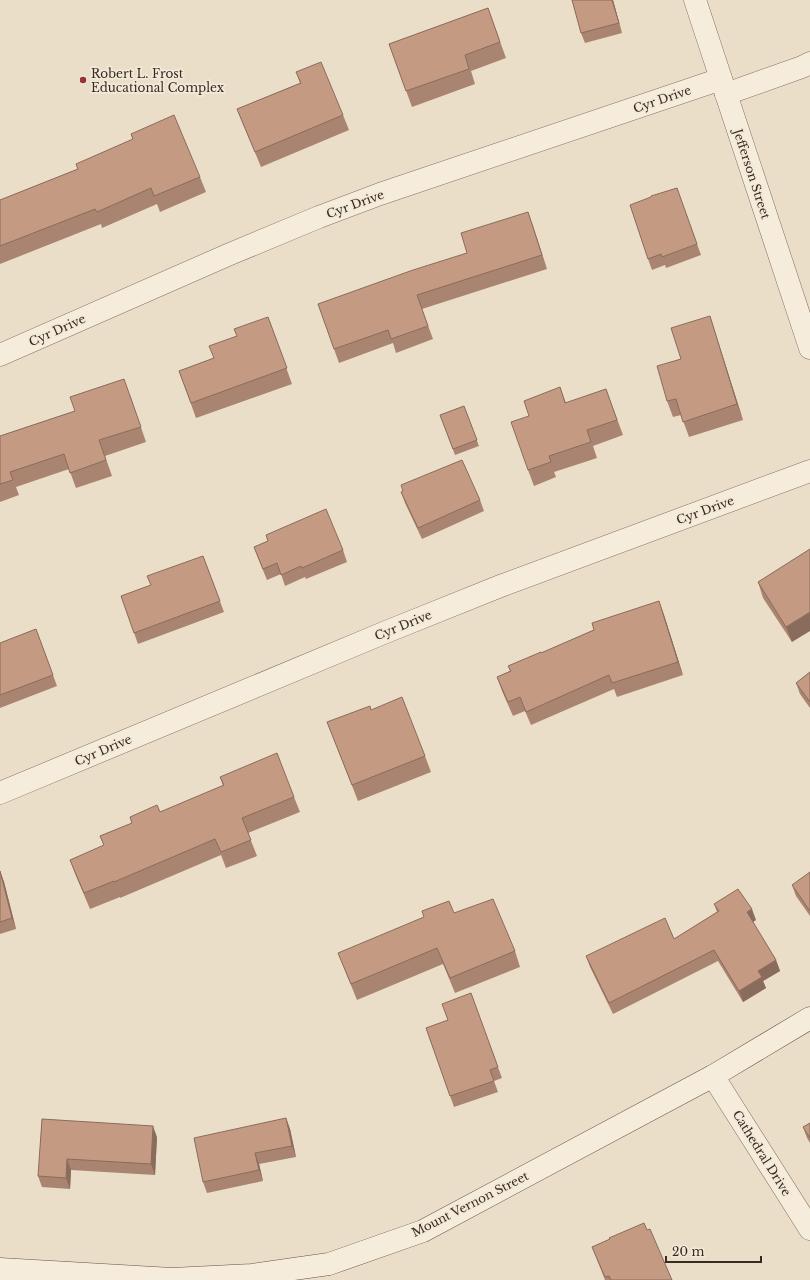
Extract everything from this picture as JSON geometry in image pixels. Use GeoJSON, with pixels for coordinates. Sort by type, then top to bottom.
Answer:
{"type":"FeatureCollection","features":[{"type":"Feature","properties":{"kind":"street","name":"Jefferson Street"},"geometry":{"type":"LineString","coordinates":[[695,0],[810,348]]}},
{"type":"Feature","properties":{"kind":"street","name":"Cyr Drive"},"geometry":{"type":"LineString","coordinates":[[0,355],[216,260],[319,217],[380,194],[723,86],[802,67],[810,62]]}},
{"type":"Feature","properties":{"kind":"street","name":"Cyr Drive"},"geometry":{"type":"LineString","coordinates":[[0,793],[386,632],[503,585],[810,471]]}},
{"type":"Feature","properties":{"kind":"street","name":"Mount Vernon Street"},"geometry":{"type":"LineString","coordinates":[[0,1269],[172,1279],[253,1278],[329,1264],[423,1231],[713,1076],[810,1018]]}},
{"type":"Feature","properties":{"kind":"street","name":"Cathedral Drive"},"geometry":{"type":"LineString","coordinates":[[713,1076],[810,1229]]}},
{"type":"Feature","properties":{"kind":"building"},"geometry":{"type":"Polygon","coordinates":[[[572,0],[612,0],[619,23],[581,33],[572,0]]]}},
{"type":"Feature","properties":{"kind":"building"},"geometry":{"type":"Polygon","coordinates":[[[488,8],[500,42],[465,55],[469,69],[406,91],[389,44],[488,8]]]}},
{"type":"Feature","properties":{"kind":"building"},"geometry":{"type":"Polygon","coordinates":[[[321,62],[343,115],[255,152],[237,109],[301,83],[296,72],[321,62]]]}},
{"type":"Feature","properties":{"kind":"building"},"geometry":{"type":"Polygon","coordinates":[[[174,115],[200,177],[154,196],[151,188],[97,212],[95,209],[0,246],[0,200],[78,169],[76,164],[133,139],[131,134],[174,115]]]}},
{"type":"Feature","properties":{"kind":"building"},"geometry":{"type":"Polygon","coordinates":[[[677,188],[697,244],[662,257],[661,254],[648,259],[630,205],[651,196],[677,188]]]}},
{"type":"Feature","properties":{"kind":"building"},"geometry":{"type":"Polygon","coordinates":[[[528,212],[542,255],[417,295],[428,326],[391,339],[388,330],[334,349],[318,304],[413,270],[467,253],[461,233],[528,212]]]}},
{"type":"Feature","properties":{"kind":"building"},"geometry":{"type":"Polygon","coordinates":[[[710,316],[737,404],[683,422],[676,399],[667,401],[657,366],[681,359],[671,328],[710,316]]]}},
{"type":"Feature","properties":{"kind":"building"},"geometry":{"type":"Polygon","coordinates":[[[268,317],[287,368],[191,403],[179,371],[214,358],[209,346],[237,336],[234,329],[268,317]]]}},
{"type":"Feature","properties":{"kind":"building"},"geometry":{"type":"Polygon","coordinates":[[[124,379],[141,427],[99,440],[106,460],[70,473],[64,454],[10,472],[13,480],[0,484],[0,436],[75,411],[70,397],[124,379]]]}},
{"type":"Feature","properties":{"kind":"building"},"geometry":{"type":"Polygon","coordinates":[[[560,387],[565,403],[606,389],[617,420],[587,430],[591,442],[549,456],[551,462],[528,470],[511,422],[529,416],[524,401],[560,387]]]}},
{"type":"Feature","properties":{"kind":"building"},"geometry":{"type":"Polygon","coordinates":[[[464,406],[477,440],[453,449],[440,415],[464,406]]]}},
{"type":"Feature","properties":{"kind":"building"},"geometry":{"type":"Polygon","coordinates":[[[462,460],[480,500],[418,528],[401,492],[403,491],[401,485],[462,460]]]}},
{"type":"Feature","properties":{"kind":"building"},"geometry":{"type":"Polygon","coordinates":[[[326,509],[343,550],[302,568],[301,566],[281,575],[277,563],[263,569],[254,547],[268,541],[266,535],[326,509]]]}},
{"type":"Feature","properties":{"kind":"building"},"geometry":{"type":"Polygon","coordinates":[[[810,549],[810,612],[786,627],[758,582],[810,549]]]}},
{"type":"Feature","properties":{"kind":"building"},"geometry":{"type":"Polygon","coordinates":[[[203,556],[220,601],[134,633],[121,596],[151,585],[147,576],[203,556]]]}},
{"type":"Feature","properties":{"kind":"building"},"geometry":{"type":"Polygon","coordinates":[[[659,601],[678,662],[612,683],[609,675],[526,712],[520,697],[508,702],[497,677],[511,671],[508,666],[594,630],[592,623],[659,601]]]}},
{"type":"Feature","properties":{"kind":"building"},"geometry":{"type":"Polygon","coordinates":[[[36,629],[53,675],[0,695],[0,643],[36,629]]]}},
{"type":"Feature","properties":{"kind":"building"},"geometry":{"type":"Polygon","coordinates":[[[810,672],[810,702],[796,683],[810,672]]]}},
{"type":"Feature","properties":{"kind":"building"},"geometry":{"type":"Polygon","coordinates":[[[402,697],[425,756],[352,785],[327,722],[370,706],[371,710],[402,697]]]}},
{"type":"Feature","properties":{"kind":"building"},"geometry":{"type":"Polygon","coordinates":[[[277,753],[294,797],[242,818],[251,840],[221,852],[215,839],[114,882],[84,893],[70,860],[104,845],[100,836],[132,823],[130,817],[157,805],[160,812],[224,785],[220,777],[277,753]]]}},
{"type":"Feature","properties":{"kind":"building"},"geometry":{"type":"Polygon","coordinates":[[[0,871],[12,918],[0,922],[0,871]]]}},
{"type":"Feature","properties":{"kind":"building"},"geometry":{"type":"Polygon","coordinates":[[[810,872],[810,911],[792,885],[810,872]]]}},
{"type":"Feature","properties":{"kind":"building"},"geometry":{"type":"Polygon","coordinates":[[[738,889],[752,909],[747,912],[776,960],[758,971],[762,977],[739,991],[714,950],[609,1003],[586,956],[665,918],[674,939],[719,911],[714,904],[738,889]]]}},
{"type":"Feature","properties":{"kind":"building"},"geometry":{"type":"Polygon","coordinates":[[[493,899],[515,951],[450,978],[437,948],[351,984],[338,953],[424,917],[422,911],[449,901],[454,913],[493,899]]]}},
{"type":"Feature","properties":{"kind":"building"},"geometry":{"type":"Polygon","coordinates":[[[471,993],[498,1067],[490,1070],[494,1081],[450,1096],[426,1028],[448,1020],[442,1004],[471,993]]]}},
{"type":"Feature","properties":{"kind":"building"},"geometry":{"type":"Polygon","coordinates":[[[286,1118],[292,1146],[255,1153],[259,1170],[203,1182],[194,1138],[286,1118]]]}},
{"type":"Feature","properties":{"kind":"building"},"geometry":{"type":"Polygon","coordinates":[[[42,1119],[153,1126],[151,1164],[67,1159],[66,1178],[38,1176],[42,1119]]]}},
{"type":"Feature","properties":{"kind":"building"},"geometry":{"type":"Polygon","coordinates":[[[810,1123],[810,1138],[803,1127],[810,1123]]]}},
{"type":"Feature","properties":{"kind":"building"},"geometry":{"type":"Polygon","coordinates":[[[644,1223],[647,1230],[650,1229],[672,1280],[611,1280],[609,1276],[605,1277],[592,1247],[644,1223]]]}},
{"type":"Feature","properties":{"kind":"place","name":"Robert L. Frost Educational Complex"},"geometry":{"type":"Point","coordinates":[83,80]}}]}
